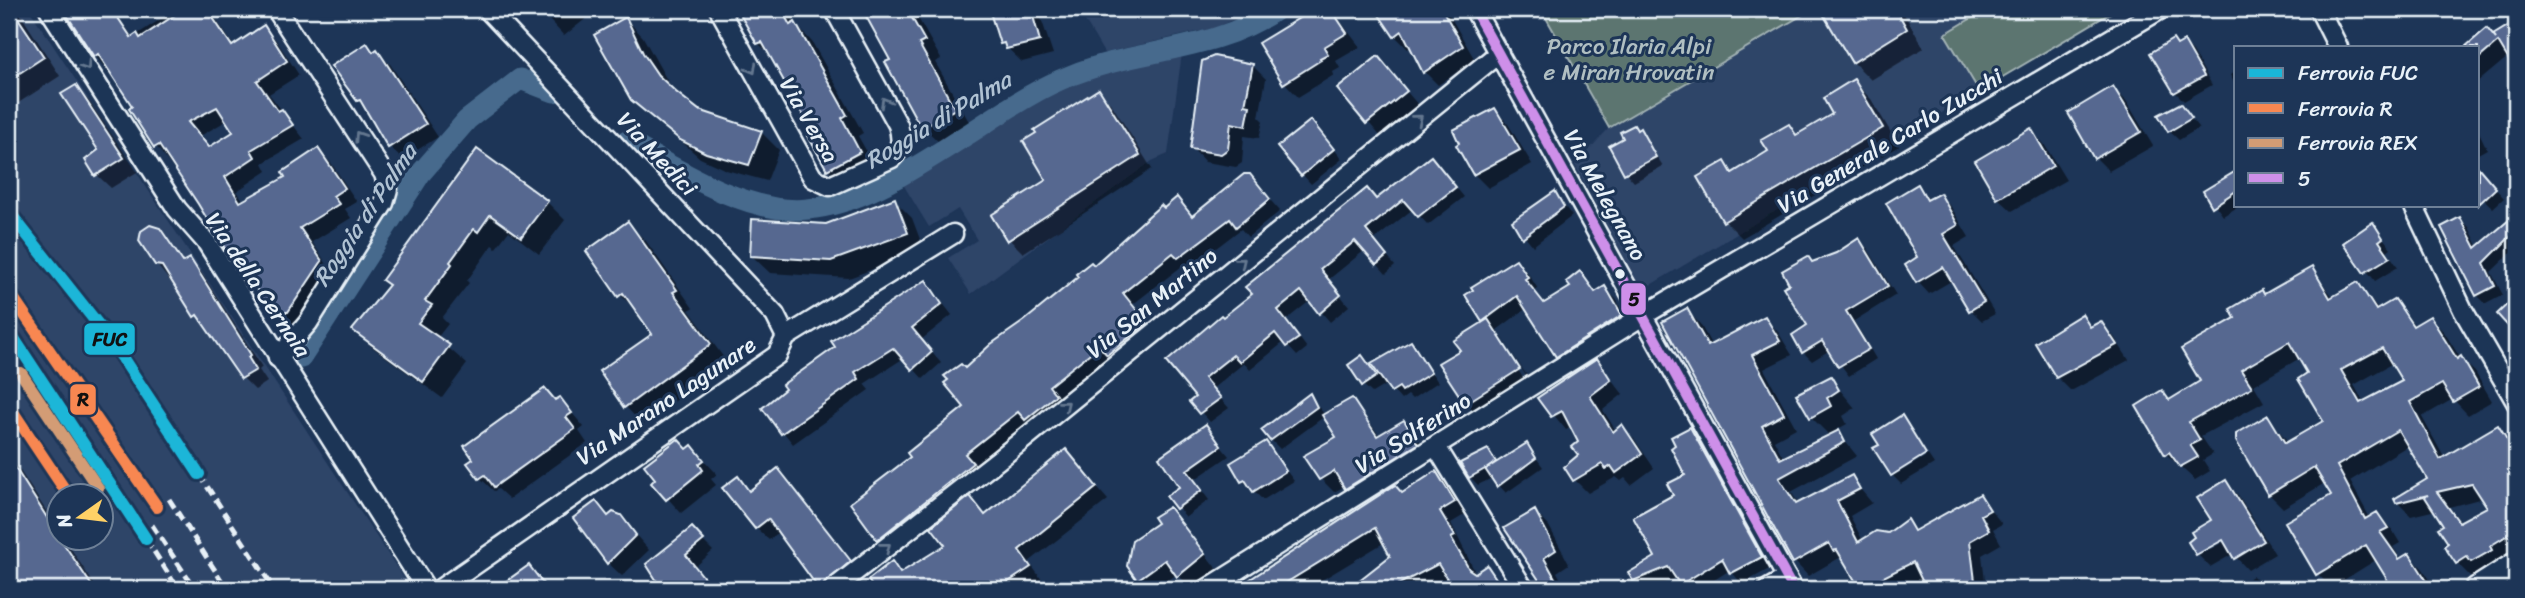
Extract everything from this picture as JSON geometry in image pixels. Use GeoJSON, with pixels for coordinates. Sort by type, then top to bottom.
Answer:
{"type":"FeatureCollection","features":[{"type":"Feature","properties":{"kind":"street","name":"Via della Cernaia"},"geometry":{"type":"LineString","coordinates":[[48,9],[177,209],[207,243],[426,589]]}},
{"type":"Feature","properties":{"kind":"street"},"geometry":{"type":"LineString","coordinates":[[276,9],[384,174],[388,189],[384,203],[308,323],[278,358]]}},
{"type":"Feature","properties":{"kind":"street","name":"Via Medici"},"geometry":{"type":"LineString","coordinates":[[487,9],[775,315],[786,337]]}},
{"type":"Feature","properties":{"kind":"street","name":"Via Versa"},"geometry":{"type":"LineString","coordinates":[[719,9],[813,178],[830,186],[892,158],[897,153],[901,138],[898,125],[834,9]]}},
{"type":"Feature","properties":{"kind":"street","name":"Via Melegnano"},"geometry":{"type":"LineString","coordinates":[[1474,9],[1790,584]]}},
{"type":"Feature","properties":{"kind":"street","name":"Via Generale Carlo Zucchi"},"geometry":{"type":"LineString","coordinates":[[1644,315],[2161,9]]}},
{"type":"Feature","properties":{"kind":"street"},"geometry":{"type":"LineString","coordinates":[[2319,9],[2338,46]]}},
{"type":"Feature","properties":{"kind":"street","name":"Via San Martino"},"geometry":{"type":"LineString","coordinates":[[833,589],[854,583],[1008,452],[1499,53]]}},
{"type":"Feature","properties":{"kind":"street"},"geometry":{"type":"LineString","coordinates":[[2413,206],[2463,310],[2516,402]]}},
{"type":"Feature","properties":{"kind":"street","name":"Via Marano Lagunare"},"geometry":{"type":"LineString","coordinates":[[440,589],[777,355],[786,337],[953,234]]}},
{"type":"Feature","properties":{"kind":"street","name":"Via Solferino"},"geometry":{"type":"LineString","coordinates":[[1207,589],[1437,448],[1644,315]]}},
{"type":"Feature","properties":{"kind":"street"},"geometry":{"type":"LineString","coordinates":[[1437,448],[1524,589]]}},
{"type":"Feature","properties":{"kind":"street"},"geometry":{"type":"LineString","coordinates":[[2477,589],[2516,564]]}},
{"type":"Feature","properties":{"kind":"street"},"geometry":{"type":"LineString","coordinates":[[1768,589],[1790,584]]}},
{"type":"Feature","properties":{"kind":"shaded area"},"geometry":{"type":"Polygon","coordinates":[[[9,9],[29,9],[411,589],[9,589],[9,9]]]}},
{"type":"Feature","properties":{"kind":"shaded area"},"geometry":{"type":"Polygon","coordinates":[[[1078,9],[1257,9],[1214,28],[1104,53],[1078,9]]]}},
{"type":"Feature","properties":{"kind":"shaded area"},"geometry":{"type":"Polygon","coordinates":[[[1810,9],[1987,9],[1945,34],[1979,91],[1642,290],[1575,165],[1609,128],[1810,9]]]}},
{"type":"Feature","properties":{"kind":"shaded area"},"geometry":{"type":"Polygon","coordinates":[[[1182,53],[1168,154],[1152,161],[971,294],[948,258],[977,240],[958,209],[929,227],[901,181],[1026,102],[1075,80],[1182,53]]]}},
{"type":"Feature","properties":{"kind":"green space","name":"Parco Ilaria Alpi e Miran Hrovatin"},"geometry":{"type":"Polygon","coordinates":[[[1541,9],[1810,9],[1811,10],[1609,128],[1541,9]]]}},
{"type":"Feature","properties":{"kind":"green space"},"geometry":{"type":"Polygon","coordinates":[[[1987,9],[2117,9],[1979,91],[1945,34],[1987,9]]]}},
{"type":"Feature","properties":{"kind":"building"},"geometry":{"type":"Polygon","coordinates":[[[9,9],[12,9],[44,57],[9,80],[9,9]]]}},
{"type":"Feature","properties":{"kind":"building"},"geometry":{"type":"Polygon","coordinates":[[[63,9],[112,9],[131,37],[137,33],[140,38],[184,9],[207,9],[232,46],[264,25],[287,61],[257,81],[278,111],[282,109],[293,125],[251,150],[255,157],[225,177],[240,202],[285,177],[282,172],[318,148],[345,188],[333,196],[339,204],[300,228],[322,261],[288,312],[271,312],[249,277],[244,280],[159,145],[154,148],[129,109],[132,106],[98,54],[94,57],[63,9]],[[217,107],[188,122],[209,147],[233,132],[217,107]]]}},
{"type":"Feature","properties":{"kind":"building"},"geometry":{"type":"Polygon","coordinates":[[[737,9],[781,9],[790,25],[795,22],[847,115],[842,118],[860,152],[827,170],[808,136],[813,133],[762,42],[757,44],[737,9]]]}},
{"type":"Feature","properties":{"kind":"building"},"geometry":{"type":"Polygon","coordinates":[[[862,9],[907,9],[925,41],[919,44],[955,109],[921,128],[885,62],[890,60],[862,9]]]}},
{"type":"Feature","properties":{"kind":"building"},"geometry":{"type":"Polygon","coordinates":[[[989,9],[1031,9],[1040,41],[1006,49],[1004,43],[1000,44],[989,9]]]}},
{"type":"Feature","properties":{"kind":"building"},"geometry":{"type":"Polygon","coordinates":[[[1314,9],[1331,9],[1347,33],[1324,47],[1328,54],[1320,58],[1321,60],[1283,84],[1258,43],[1314,9]]]}},
{"type":"Feature","properties":{"kind":"building"},"geometry":{"type":"Polygon","coordinates":[[[1375,9],[1442,9],[1463,46],[1423,73],[1402,31],[1394,37],[1375,9]]]}},
{"type":"Feature","properties":{"kind":"building"},"geometry":{"type":"Polygon","coordinates":[[[1820,9],[1896,9],[1907,29],[1852,63],[1820,9]]]}},
{"type":"Feature","properties":{"kind":"building"},"geometry":{"type":"Polygon","coordinates":[[[626,17],[643,53],[658,75],[676,92],[699,110],[762,131],[749,165],[706,153],[680,140],[631,100],[594,35],[626,17]]]}},
{"type":"Feature","properties":{"kind":"building"},"geometry":{"type":"Polygon","coordinates":[[[2516,21],[2516,72],[2498,42],[2480,57],[2480,46],[2466,46],[2487,28],[2496,39],[2493,35],[2516,21]]]}},
{"type":"Feature","properties":{"kind":"building"},"geometry":{"type":"Polygon","coordinates":[[[2173,39],[2177,45],[2184,41],[2204,76],[2174,93],[2150,53],[2173,39]]]}},
{"type":"Feature","properties":{"kind":"building"},"geometry":{"type":"Polygon","coordinates":[[[367,43],[373,52],[377,49],[426,124],[388,148],[360,100],[357,101],[331,66],[367,43]]]}},
{"type":"Feature","properties":{"kind":"building"},"geometry":{"type":"Polygon","coordinates":[[[1214,56],[1253,64],[1245,105],[1250,106],[1246,126],[1231,123],[1228,149],[1221,154],[1190,149],[1202,61],[1214,56]]]}},
{"type":"Feature","properties":{"kind":"building"},"geometry":{"type":"Polygon","coordinates":[[[1378,56],[1407,91],[1366,124],[1337,89],[1378,56]]]}},
{"type":"Feature","properties":{"kind":"building"},"geometry":{"type":"Polygon","coordinates":[[[1854,79],[1883,128],[1723,222],[1697,177],[1725,161],[1732,173],[1768,151],[1761,140],[1789,124],[1796,135],[1832,114],[1823,98],[1854,79]]]}},
{"type":"Feature","properties":{"kind":"building"},"geometry":{"type":"Polygon","coordinates":[[[76,85],[124,158],[95,176],[85,160],[98,150],[61,94],[76,85]]]}},
{"type":"Feature","properties":{"kind":"building"},"geometry":{"type":"Polygon","coordinates":[[[2113,86],[2141,132],[2094,159],[2068,113],[2113,86]]]}},
{"type":"Feature","properties":{"kind":"building"},"geometry":{"type":"Polygon","coordinates":[[[1099,89],[1140,155],[1007,241],[991,215],[1046,180],[1023,141],[1036,133],[1034,130],[1099,89]]]}},
{"type":"Feature","properties":{"kind":"building"},"geometry":{"type":"Polygon","coordinates":[[[2181,103],[2192,118],[2168,132],[2158,115],[2181,103]]]}},
{"type":"Feature","properties":{"kind":"building"},"geometry":{"type":"Polygon","coordinates":[[[1495,108],[1520,150],[1473,175],[1456,145],[1459,143],[1453,130],[1495,108]]]}},
{"type":"Feature","properties":{"kind":"building"},"geometry":{"type":"Polygon","coordinates":[[[1311,120],[1334,149],[1301,176],[1277,147],[1311,120]]]}},
{"type":"Feature","properties":{"kind":"building"},"geometry":{"type":"Polygon","coordinates":[[[1634,125],[1637,130],[1640,128],[1656,157],[1624,174],[1609,146],[1623,138],[1620,132],[1634,125]]]}},
{"type":"Feature","properties":{"kind":"building"},"geometry":{"type":"Polygon","coordinates":[[[2031,128],[2053,166],[1997,199],[1975,161],[2031,128]]]}},
{"type":"Feature","properties":{"kind":"building"},"geometry":{"type":"Polygon","coordinates":[[[477,149],[548,201],[521,237],[490,215],[478,232],[474,229],[450,262],[452,264],[425,301],[432,305],[418,323],[450,345],[423,382],[352,330],[389,285],[382,280],[477,149]]]}},
{"type":"Feature","properties":{"kind":"building"},"geometry":{"type":"Polygon","coordinates":[[[1431,156],[1456,187],[1418,217],[1403,200],[1366,230],[1387,256],[1376,265],[1355,241],[1320,269],[1341,295],[1319,314],[1301,291],[1278,310],[1299,338],[1286,347],[1275,333],[1240,362],[1233,355],[1204,378],[1221,398],[1199,414],[1189,402],[1195,397],[1166,362],[1221,315],[1223,317],[1252,294],[1245,287],[1367,188],[1376,199],[1431,156]]]}},
{"type":"Feature","properties":{"kind":"building"},"geometry":{"type":"Polygon","coordinates":[[[2480,169],[2496,188],[2480,203],[2480,169]]]}},
{"type":"Feature","properties":{"kind":"building"},"geometry":{"type":"Polygon","coordinates":[[[2234,172],[2234,192],[2212,207],[2203,191],[2234,172]]]}},
{"type":"Feature","properties":{"kind":"building"},"geometry":{"type":"Polygon","coordinates":[[[1244,174],[1250,174],[1270,199],[1236,227],[1230,219],[1178,258],[1173,253],[1123,293],[1147,323],[1107,355],[1099,346],[1049,386],[1056,395],[1025,420],[1018,412],[965,454],[973,463],[877,540],[850,503],[910,457],[907,453],[964,407],[944,383],[948,380],[944,376],[961,364],[965,368],[991,344],[1078,277],[1076,274],[1091,262],[1094,265],[1161,205],[1164,208],[1177,197],[1192,216],[1244,174]]]}},
{"type":"Feature","properties":{"kind":"building"},"geometry":{"type":"Polygon","coordinates":[[[1918,184],[1927,200],[1940,193],[1958,225],[1943,234],[1984,302],[1969,311],[1943,267],[1916,283],[1905,265],[1917,257],[1886,203],[1918,184]]]}},
{"type":"Feature","properties":{"kind":"building"},"geometry":{"type":"Polygon","coordinates":[[[1555,191],[1564,207],[1522,238],[1512,221],[1555,191]]]}},
{"type":"Feature","properties":{"kind":"building"},"geometry":{"type":"Polygon","coordinates":[[[895,198],[908,233],[831,261],[750,256],[752,219],[826,224],[895,198]]]}},
{"type":"Feature","properties":{"kind":"building"},"geometry":{"type":"Polygon","coordinates":[[[2460,217],[2476,248],[2509,220],[2516,228],[2484,263],[2495,286],[2476,296],[2441,227],[2460,217]]]}},
{"type":"Feature","properties":{"kind":"building"},"geometry":{"type":"Polygon","coordinates":[[[628,221],[677,290],[673,292],[711,344],[624,408],[599,371],[652,334],[623,293],[618,297],[586,251],[628,221]]]}},
{"type":"Feature","properties":{"kind":"building"},"geometry":{"type":"Polygon","coordinates":[[[2373,222],[2383,238],[2379,241],[2390,257],[2364,273],[2343,243],[2373,222]]]}},
{"type":"Feature","properties":{"kind":"building"},"geometry":{"type":"Polygon","coordinates":[[[150,225],[160,228],[183,262],[190,258],[251,355],[248,357],[256,370],[241,379],[197,315],[194,317],[162,266],[155,265],[139,241],[141,231],[150,225]]]}},
{"type":"Feature","properties":{"kind":"building"},"geometry":{"type":"Polygon","coordinates":[[[1859,238],[1888,286],[1846,311],[1869,349],[1838,367],[1822,341],[1802,353],[1792,335],[1807,325],[1783,287],[1789,284],[1782,271],[1808,256],[1812,262],[1836,253],[1859,238]]]}},
{"type":"Feature","properties":{"kind":"building"},"geometry":{"type":"Polygon","coordinates":[[[1516,259],[1528,277],[1525,279],[1544,303],[1570,287],[1566,282],[1580,271],[1595,292],[1605,286],[1622,315],[1556,357],[1517,296],[1482,322],[1465,295],[1473,290],[1471,287],[1516,259]]]}},
{"type":"Feature","properties":{"kind":"building"},"geometry":{"type":"Polygon","coordinates":[[[2312,267],[2330,298],[2358,282],[2376,310],[2395,299],[2413,326],[2430,316],[2457,359],[2461,356],[2479,387],[2453,402],[2442,384],[2410,402],[2440,459],[2498,425],[2516,454],[2516,530],[2490,546],[2492,550],[2471,562],[2467,557],[2456,564],[2444,546],[2448,543],[2438,528],[2443,525],[2425,497],[2428,495],[2396,503],[2394,499],[2427,479],[2398,430],[2337,466],[2365,519],[2377,512],[2388,528],[2380,532],[2399,559],[2409,553],[2432,589],[2393,589],[2366,545],[2316,575],[2285,522],[2331,495],[2314,467],[2268,495],[2236,441],[2236,434],[2268,415],[2285,443],[2323,421],[2298,379],[2307,373],[2289,342],[2241,370],[2252,387],[2189,422],[2200,440],[2190,445],[2198,457],[2180,467],[2169,452],[2165,455],[2136,406],[2162,390],[2169,400],[2200,381],[2181,349],[2235,318],[2230,309],[2262,290],[2264,294],[2312,267]],[[2382,348],[2341,370],[2360,403],[2402,381],[2382,348]],[[2472,484],[2437,492],[2459,522],[2487,507],[2472,484]]]}},
{"type":"Feature","properties":{"kind":"building"},"geometry":{"type":"Polygon","coordinates":[[[926,280],[942,304],[912,328],[932,352],[912,370],[893,348],[855,372],[859,379],[781,434],[762,408],[785,389],[782,385],[835,347],[831,341],[926,280]]]}},
{"type":"Feature","properties":{"kind":"building"},"geometry":{"type":"Polygon","coordinates":[[[2516,296],[2516,335],[2497,314],[2516,296]]]}},
{"type":"Feature","properties":{"kind":"building"},"geometry":{"type":"Polygon","coordinates":[[[1687,308],[1708,346],[1765,316],[1780,341],[1752,355],[1784,414],[1762,426],[1780,459],[1839,430],[1845,442],[1779,478],[1796,504],[1852,475],[1860,489],[1837,501],[1858,542],[1876,531],[1888,533],[1907,519],[1914,531],[1980,494],[1990,510],[1981,515],[1989,530],[1970,541],[1976,589],[1926,589],[1913,562],[1860,589],[1837,550],[1833,551],[1829,543],[1793,563],[1662,322],[1687,308]]]}},
{"type":"Feature","properties":{"kind":"building"},"geometry":{"type":"Polygon","coordinates":[[[2082,314],[2090,327],[2101,321],[2117,345],[2056,378],[2035,343],[2082,314]]]}},
{"type":"Feature","properties":{"kind":"building"},"geometry":{"type":"Polygon","coordinates":[[[1488,319],[1520,369],[1465,404],[1438,363],[1460,350],[1453,341],[1488,319]]]}},
{"type":"Feature","properties":{"kind":"building"},"geometry":{"type":"Polygon","coordinates":[[[1411,341],[1431,373],[1402,391],[1399,387],[1391,392],[1371,364],[1411,341]]]}},
{"type":"Feature","properties":{"kind":"building"},"geometry":{"type":"Polygon","coordinates":[[[1362,355],[1377,376],[1362,386],[1348,365],[1362,355]]]}},
{"type":"Feature","properties":{"kind":"building"},"geometry":{"type":"Polygon","coordinates":[[[1597,358],[1611,380],[1590,396],[1613,432],[1622,424],[1642,454],[1616,473],[1611,466],[1606,469],[1602,464],[1573,481],[1564,467],[1578,455],[1572,447],[1578,442],[1562,411],[1551,417],[1537,398],[1597,358]]]}},
{"type":"Feature","properties":{"kind":"building"},"geometry":{"type":"Polygon","coordinates":[[[1831,376],[1839,390],[1827,398],[1831,406],[1810,418],[1796,394],[1831,376]]]}},
{"type":"Feature","properties":{"kind":"building"},"geometry":{"type":"Polygon","coordinates":[[[545,388],[555,400],[560,397],[572,413],[566,417],[575,429],[494,487],[485,475],[479,479],[467,463],[473,459],[464,446],[545,388]]]}},
{"type":"Feature","properties":{"kind":"building"},"geometry":{"type":"Polygon","coordinates":[[[1310,393],[1317,407],[1270,441],[1261,430],[1310,393]]]}},
{"type":"Feature","properties":{"kind":"building"},"geometry":{"type":"Polygon","coordinates":[[[1352,398],[1377,436],[1404,420],[1418,444],[1345,489],[1334,471],[1319,480],[1303,456],[1336,437],[1322,415],[1352,398]]]}},
{"type":"Feature","properties":{"kind":"building"},"geometry":{"type":"Polygon","coordinates":[[[1902,415],[1926,454],[1891,476],[1873,448],[1879,445],[1872,434],[1902,415]]]}},
{"type":"Feature","properties":{"kind":"building"},"geometry":{"type":"Polygon","coordinates":[[[1206,424],[1221,446],[1187,470],[1202,490],[1176,509],[1166,496],[1179,487],[1159,457],[1206,424]]]}},
{"type":"Feature","properties":{"kind":"building"},"geometry":{"type":"Polygon","coordinates":[[[1690,427],[1762,557],[1730,574],[1722,559],[1680,585],[1668,567],[1633,581],[1628,573],[1655,557],[1633,517],[1673,495],[1667,484],[1685,475],[1671,448],[1675,445],[1671,437],[1690,427]]]}},
{"type":"Feature","properties":{"kind":"building"},"geometry":{"type":"Polygon","coordinates":[[[678,439],[687,449],[692,445],[704,460],[699,464],[703,470],[666,500],[651,483],[655,479],[644,465],[678,439]]]}},
{"type":"Feature","properties":{"kind":"building"},"geometry":{"type":"Polygon","coordinates":[[[1266,441],[1286,471],[1253,492],[1245,480],[1241,482],[1230,463],[1266,441]]]}},
{"type":"Feature","properties":{"kind":"building"},"geometry":{"type":"Polygon","coordinates":[[[1527,443],[1536,458],[1497,487],[1485,469],[1469,478],[1460,463],[1488,449],[1496,462],[1486,469],[1527,443]]]}},
{"type":"Feature","properties":{"kind":"building"},"geometry":{"type":"Polygon","coordinates":[[[1066,449],[1097,487],[1019,550],[1031,567],[998,589],[874,589],[868,580],[892,561],[900,573],[945,545],[931,527],[970,496],[985,515],[1066,449]]]}},
{"type":"Feature","properties":{"kind":"building"},"geometry":{"type":"Polygon","coordinates":[[[9,458],[46,516],[46,552],[69,552],[94,589],[9,589],[9,458]]]}},
{"type":"Feature","properties":{"kind":"building"},"geometry":{"type":"Polygon","coordinates":[[[778,468],[851,561],[819,589],[768,519],[755,529],[722,488],[738,476],[749,491],[778,468]]]}},
{"type":"Feature","properties":{"kind":"building"},"geometry":{"type":"Polygon","coordinates":[[[1436,471],[1455,502],[1440,511],[1455,536],[1451,538],[1469,569],[1475,573],[1487,565],[1503,589],[1449,589],[1452,587],[1438,564],[1399,584],[1403,589],[1348,589],[1390,556],[1375,528],[1276,589],[1235,589],[1395,485],[1402,493],[1436,471]]]}},
{"type":"Feature","properties":{"kind":"building"},"geometry":{"type":"Polygon","coordinates":[[[2226,480],[2264,541],[2234,559],[2223,540],[2196,555],[2188,542],[2194,537],[2191,532],[2211,520],[2197,498],[2226,480]]]}},
{"type":"Feature","properties":{"kind":"building"},"geometry":{"type":"Polygon","coordinates":[[[596,501],[608,516],[613,512],[621,515],[636,535],[607,564],[573,518],[596,501]]]}},
{"type":"Feature","properties":{"kind":"building"},"geometry":{"type":"Polygon","coordinates":[[[1169,507],[1205,554],[1177,577],[1165,560],[1137,580],[1127,566],[1132,540],[1157,523],[1153,517],[1169,507]]]}},
{"type":"Feature","properties":{"kind":"building"},"geometry":{"type":"Polygon","coordinates":[[[1535,510],[1556,550],[1544,558],[1561,589],[1545,589],[1504,528],[1535,510]]]}},
{"type":"Feature","properties":{"kind":"building"},"geometry":{"type":"Polygon","coordinates":[[[692,527],[704,540],[686,555],[713,589],[662,589],[646,564],[692,527]]]}},
{"type":"Feature","properties":{"kind":"building"},"geometry":{"type":"Polygon","coordinates":[[[529,565],[547,589],[495,589],[529,565]]]}},
{"type":"Feature","properties":{"kind":"waterway","name":"Roggia di Palma"},"geometry":{"type":"LineString","coordinates":[[627,141],[691,177],[738,198],[786,209],[830,205],[851,199],[893,180],[1020,101],[1058,81],[1098,66],[1228,34],[1277,9]]}},
{"type":"Feature","properties":{"kind":"waterway","name":"Roggia di Palma"},"geometry":{"type":"LineString","coordinates":[[301,358],[421,173],[467,120],[520,79],[554,92]]}},
{"type":"Feature","properties":{"kind":"railway"},"geometry":{"type":"LineString","coordinates":[[199,474],[274,589]]}},
{"type":"Feature","properties":{"kind":"railway"},"geometry":{"type":"LineString","coordinates":[[169,499],[227,589]]}},
{"type":"Feature","properties":{"kind":"railway"},"geometry":{"type":"LineString","coordinates":[[152,525],[195,589]]}},
{"type":"Feature","properties":{"kind":"railway"},"geometry":{"type":"LineString","coordinates":[[146,539],[178,589]]}},
{"type":"Feature","properties":{"kind":"rail line","name":"FUC"},"geometry":{"type":"LineString","coordinates":[[9,212],[112,342],[199,474]]}},
{"type":"Feature","properties":{"kind":"rail line","name":"R"},"geometry":{"type":"LineString","coordinates":[[9,292],[157,507]]}},
{"type":"Feature","properties":{"kind":"rail line","name":"FUC"},"geometry":{"type":"LineString","coordinates":[[9,331],[146,539]]}},
{"type":"Feature","properties":{"kind":"rail line","name":"REX"},"geometry":{"type":"LineString","coordinates":[[21,373],[94,482]]}},
{"type":"Feature","properties":{"kind":"rail line","name":"R"},"geometry":{"type":"LineString","coordinates":[[9,406],[60,482]]}},
{"type":"Feature","properties":{"kind":"transit line","name":"5"},"geometry":{"type":"LineString","coordinates":[[1474,9],[1793,589]]}}]}
